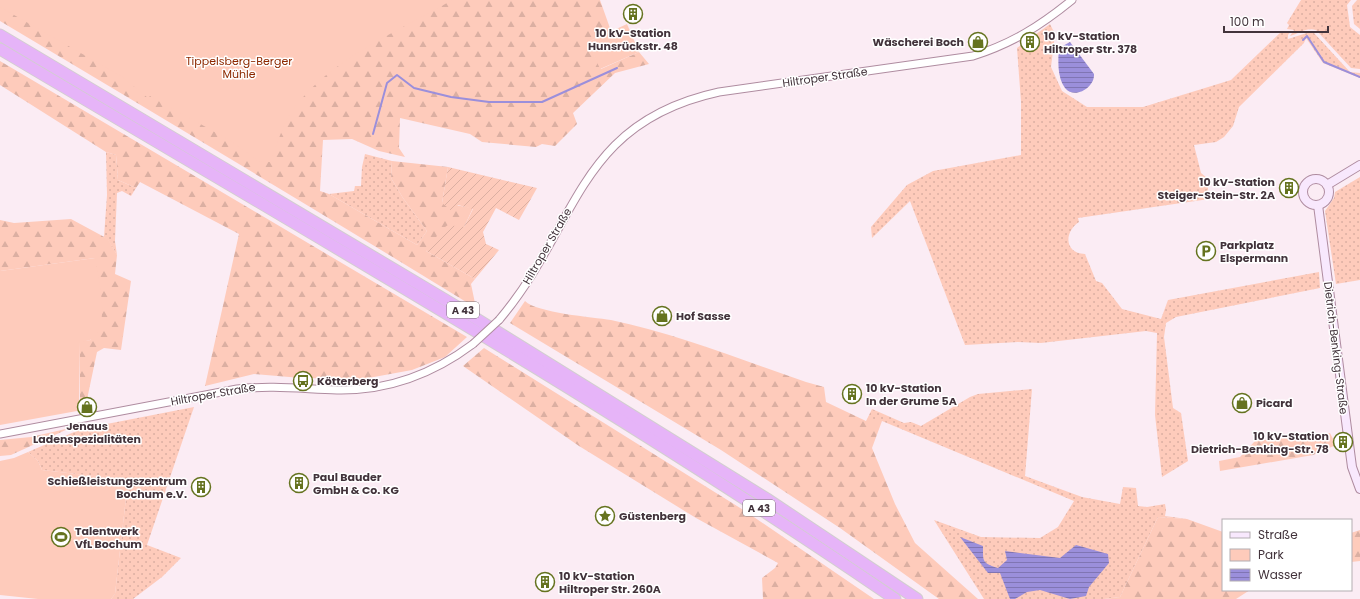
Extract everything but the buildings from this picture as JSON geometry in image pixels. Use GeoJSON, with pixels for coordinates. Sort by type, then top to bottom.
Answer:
{"type":"FeatureCollection","features":[{"type":"Feature","properties":{"kind":"highway","name":"A 43"},"geometry":{"type":"LineString","coordinates":[[0,35],[486,324],[767,499],[917,599]]}},
{"type":"Feature","properties":{"kind":"highway","name":"A 43"},"geometry":{"type":"LineString","coordinates":[[0,49],[578,394],[760,509],[895,599]]}},
{"type":"Feature","properties":{"kind":"main road"},"geometry":{"type":"LineString","coordinates":[[1327,185],[1360,165]]}},
{"type":"Feature","properties":{"kind":"main road"},"geometry":{"type":"LineString","coordinates":[[1315,179],[1324,182],[1327,185],[1329,195],[1323,203],[1318,205],[1311,204],[1305,199],[1303,191],[1307,182],[1315,179]]}},
{"type":"Feature","properties":{"kind":"main road","name":"Dietrich-Benking-Straße"},"geometry":{"type":"LineString","coordinates":[[1318,205],[1351,463],[1360,489]]}},
{"type":"Feature","properties":{"kind":"street","name":"Hiltroper Straße"},"geometry":{"type":"LineString","coordinates":[[0,434],[237,389],[278,386],[350,390],[381,386],[418,376],[437,368],[473,344],[499,320],[528,281],[590,173],[610,149],[624,136],[651,116],[680,103],[719,92],[973,56],[996,48],[1028,33],[1072,0]]}},
{"type":"Feature","properties":{"kind":"green space"},"geometry":{"type":"Polygon","coordinates":[[[0,0],[600,0],[611,31],[588,42],[601,69],[639,52],[649,64],[615,73],[573,113],[577,124],[555,146],[542,144],[536,147],[482,142],[470,134],[400,118],[399,148],[405,157],[379,151],[352,139],[323,140],[320,191],[329,194],[417,245],[427,231],[403,198],[391,178],[392,161],[448,167],[442,203],[473,208],[464,227],[426,251],[475,279],[471,284],[476,308],[0,21],[0,0]]]}},
{"type":"Feature","properties":{"kind":"green space","name":"Tippelsberg-Berger Mühle"},"geometry":{"type":"Polygon","coordinates":[[[0,0],[452,0],[366,48],[325,76],[308,92],[292,111],[270,162],[258,161],[231,141],[150,96],[148,98],[121,76],[0,7],[0,0]]]}},
{"type":"Feature","properties":{"kind":"green space"},"geometry":{"type":"Polygon","coordinates":[[[1301,0],[1351,0],[1347,5],[1350,27],[1360,35],[1360,69],[1351,68],[1316,30],[1306,30],[1290,36],[1294,30],[1287,29],[1289,25],[1287,23],[1301,0]]]}},
{"type":"Feature","properties":{"kind":"green space"},"geometry":{"type":"Polygon","coordinates":[[[1357,0],[1360,0],[1360,29],[1354,24],[1352,6],[1357,0]]]}},
{"type":"Feature","properties":{"kind":"green space"},"geometry":{"type":"Polygon","coordinates":[[[627,24],[639,52],[600,69],[588,42],[627,24]]]}},
{"type":"Feature","properties":{"kind":"green space"},"geometry":{"type":"Polygon","coordinates":[[[1050,24],[1055,34],[1051,67],[1062,91],[1087,107],[1143,107],[1231,80],[1282,31],[1291,31],[1288,35],[1288,39],[1310,32],[1314,33],[1350,72],[1360,73],[1360,78],[1323,63],[1306,38],[1304,43],[1239,107],[1233,126],[1224,137],[1216,142],[1194,145],[1201,173],[1207,178],[1209,199],[1078,218],[1079,222],[1071,231],[1068,241],[1070,246],[1078,253],[1085,254],[1096,281],[1102,283],[1122,309],[1161,319],[1168,300],[1319,272],[1320,288],[1176,317],[1166,323],[1164,337],[1173,408],[1181,413],[1188,461],[1162,477],[1155,415],[1157,333],[1146,331],[1041,343],[1018,342],[965,345],[910,201],[872,238],[871,227],[907,185],[933,171],[1021,155],[1021,102],[1017,48],[1050,24]]]}},
{"type":"Feature","properties":{"kind":"green space"},"geometry":{"type":"Polygon","coordinates":[[[0,61],[467,337],[445,357],[412,370],[363,379],[301,378],[254,374],[205,386],[239,234],[140,182],[136,188],[118,180],[116,155],[106,152],[0,85],[0,61]]]}},
{"type":"Feature","properties":{"kind":"green space"},"geometry":{"type":"Polygon","coordinates":[[[106,152],[116,155],[118,180],[136,188],[131,196],[122,191],[117,193],[115,241],[117,255],[108,240],[104,237],[107,195],[106,152]]]}},
{"type":"Feature","properties":{"kind":"green space"},"geometry":{"type":"Polygon","coordinates":[[[365,154],[392,161],[391,178],[403,198],[427,231],[417,245],[329,194],[354,191],[355,186],[361,186],[362,167],[365,154]]]}},
{"type":"Feature","properties":{"kind":"green space"},"geometry":{"type":"Polygon","coordinates":[[[448,167],[537,188],[519,220],[496,208],[483,232],[486,244],[499,250],[475,279],[426,251],[442,229],[448,225],[464,227],[473,209],[458,205],[453,212],[442,203],[448,167]]]}},
{"type":"Feature","properties":{"kind":"green space"},"geometry":{"type":"Polygon","coordinates":[[[1360,177],[1360,280],[1336,284],[1325,211],[1334,198],[1335,192],[1360,177]]]}},
{"type":"Feature","properties":{"kind":"green space"},"geometry":{"type":"Polygon","coordinates":[[[71,219],[108,239],[117,255],[115,274],[131,281],[121,350],[104,348],[97,352],[85,409],[80,408],[80,341],[91,340],[95,258],[0,271],[0,220],[14,223],[71,219]]]}},
{"type":"Feature","properties":{"kind":"green space"},"geometry":{"type":"Polygon","coordinates":[[[95,258],[102,301],[101,324],[98,333],[92,339],[80,342],[79,409],[77,411],[0,425],[0,271],[95,258]]]}},
{"type":"Feature","properties":{"kind":"green space"},"geometry":{"type":"Polygon","coordinates":[[[525,301],[541,309],[565,314],[611,320],[661,332],[709,348],[824,387],[826,402],[866,421],[882,421],[872,448],[895,504],[915,543],[978,599],[939,599],[840,528],[721,450],[510,323],[525,301]]]}},
{"type":"Feature","properties":{"kind":"green space"},"geometry":{"type":"Polygon","coordinates":[[[484,348],[745,511],[874,599],[763,599],[762,578],[775,568],[778,563],[696,518],[579,446],[463,366],[484,348]]]}},
{"type":"Feature","properties":{"kind":"green space"},"geometry":{"type":"Polygon","coordinates":[[[1032,389],[1025,476],[1082,497],[1120,504],[1123,487],[1136,488],[1138,506],[1147,507],[1165,504],[1165,516],[1187,519],[1158,517],[1120,597],[1104,599],[984,599],[934,520],[981,537],[1040,538],[1058,527],[1074,501],[882,421],[866,421],[872,409],[904,423],[911,422],[921,426],[970,397],[978,394],[1032,389]]]}},
{"type":"Feature","properties":{"kind":"green space"},"geometry":{"type":"Polygon","coordinates":[[[194,407],[147,545],[181,558],[162,577],[133,599],[111,599],[115,594],[128,480],[42,470],[38,461],[28,452],[81,429],[194,407]]]}},
{"type":"Feature","properties":{"kind":"green space"},"geometry":{"type":"Polygon","coordinates":[[[70,428],[11,455],[0,456],[0,440],[31,437],[70,428]]]}},
{"type":"Feature","properties":{"kind":"green space"},"geometry":{"type":"Polygon","coordinates":[[[1330,433],[1336,445],[1313,455],[1220,471],[1219,461],[1240,457],[1255,441],[1330,433]]]}},
{"type":"Feature","properties":{"kind":"green space","name":"Talentwerk VfL Bochum"},"geometry":{"type":"Polygon","coordinates":[[[28,452],[38,461],[42,470],[128,480],[115,594],[111,599],[38,599],[0,595],[0,461],[14,458],[28,452]]]}},
{"type":"Feature","properties":{"kind":"green space"},"geometry":{"type":"Polygon","coordinates":[[[1158,517],[1187,519],[1222,532],[1222,591],[1248,591],[1236,599],[1104,599],[1120,597],[1158,517]]]}},
{"type":"Feature","properties":{"kind":"green space"},"geometry":{"type":"Polygon","coordinates":[[[1360,530],[1360,561],[1352,562],[1352,533],[1360,530]]]}},
{"type":"Feature","properties":{"kind":"water"},"geometry":{"type":"Polygon","coordinates":[[[1070,42],[1094,74],[1088,87],[1074,93],[1065,88],[1062,84],[1058,63],[1059,48],[1070,42]]]}},
{"type":"Feature","properties":{"kind":"water"},"geometry":{"type":"Polygon","coordinates":[[[960,537],[983,546],[984,561],[989,565],[998,568],[1007,560],[1005,551],[1060,558],[1076,545],[1108,554],[1109,563],[1089,587],[1086,596],[1070,599],[1040,590],[1027,592],[1015,599],[1010,599],[1000,573],[988,573],[960,537]]]}},
{"type":"Feature","properties":{"kind":"waterway"},"geometry":{"type":"LineString","coordinates":[[1303,40],[1307,36],[1324,62],[1360,77]]}},
{"type":"Feature","properties":{"kind":"waterway"},"geometry":{"type":"LineString","coordinates":[[373,134],[387,83],[397,75],[414,88],[451,97],[489,102],[542,102],[617,68]]}},
{"type":"Feature","properties":{"kind":"place","name":"10 kV-Station Hunsrückstr. 48"},"geometry":{"type":"Point","coordinates":[633,14]}},
{"type":"Feature","properties":{"kind":"place","name":"Wäscherei Boch"},"geometry":{"type":"Point","coordinates":[978,42]}},
{"type":"Feature","properties":{"kind":"place","name":"10 kV-Station Hiltroper Str. 378"},"geometry":{"type":"Point","coordinates":[1030,42]}},
{"type":"Feature","properties":{"kind":"place","name":"10 kV-Station Steiger-Stein-Str. 2A"},"geometry":{"type":"Point","coordinates":[1289,188]}},
{"type":"Feature","properties":{"kind":"place","name":"Parkplatz Elspermann"},"geometry":{"type":"Point","coordinates":[1206,251]}},
{"type":"Feature","properties":{"kind":"place","name":"Hof Sasse"},"geometry":{"type":"Point","coordinates":[662,316]}},
{"type":"Feature","properties":{"kind":"place","name":"Kötterberg"},"geometry":{"type":"Point","coordinates":[303,381]}},
{"type":"Feature","properties":{"kind":"place","name":"10 kV-Station In der Grume 5A"},"geometry":{"type":"Point","coordinates":[852,394]}},
{"type":"Feature","properties":{"kind":"place","name":"Picard"},"geometry":{"type":"Point","coordinates":[1242,403]}},
{"type":"Feature","properties":{"kind":"place","name":"Jenaus Ladenspezialitäten"},"geometry":{"type":"Point","coordinates":[87,407]}},
{"type":"Feature","properties":{"kind":"place","name":"10 kV-Station Dietrich-Benking-Str. 78"},"geometry":{"type":"Point","coordinates":[1343,442]}},
{"type":"Feature","properties":{"kind":"place","name":"Paul Bauder GmbH & Co. KG"},"geometry":{"type":"Point","coordinates":[299,483]}},
{"type":"Feature","properties":{"kind":"place","name":"Schießleistungszentrum Bochum e.V."},"geometry":{"type":"Point","coordinates":[201,487]}},
{"type":"Feature","properties":{"kind":"place","name":"Güstenberg"},"geometry":{"type":"Point","coordinates":[605,516]}},
{"type":"Feature","properties":{"kind":"place","name":"Talentwerk VfL Bochum"},"geometry":{"type":"Point","coordinates":[61,537]}},
{"type":"Feature","properties":{"kind":"place","name":"10 kV-Station Hiltroper Str. 260A"},"geometry":{"type":"Point","coordinates":[545,582]}}]}
